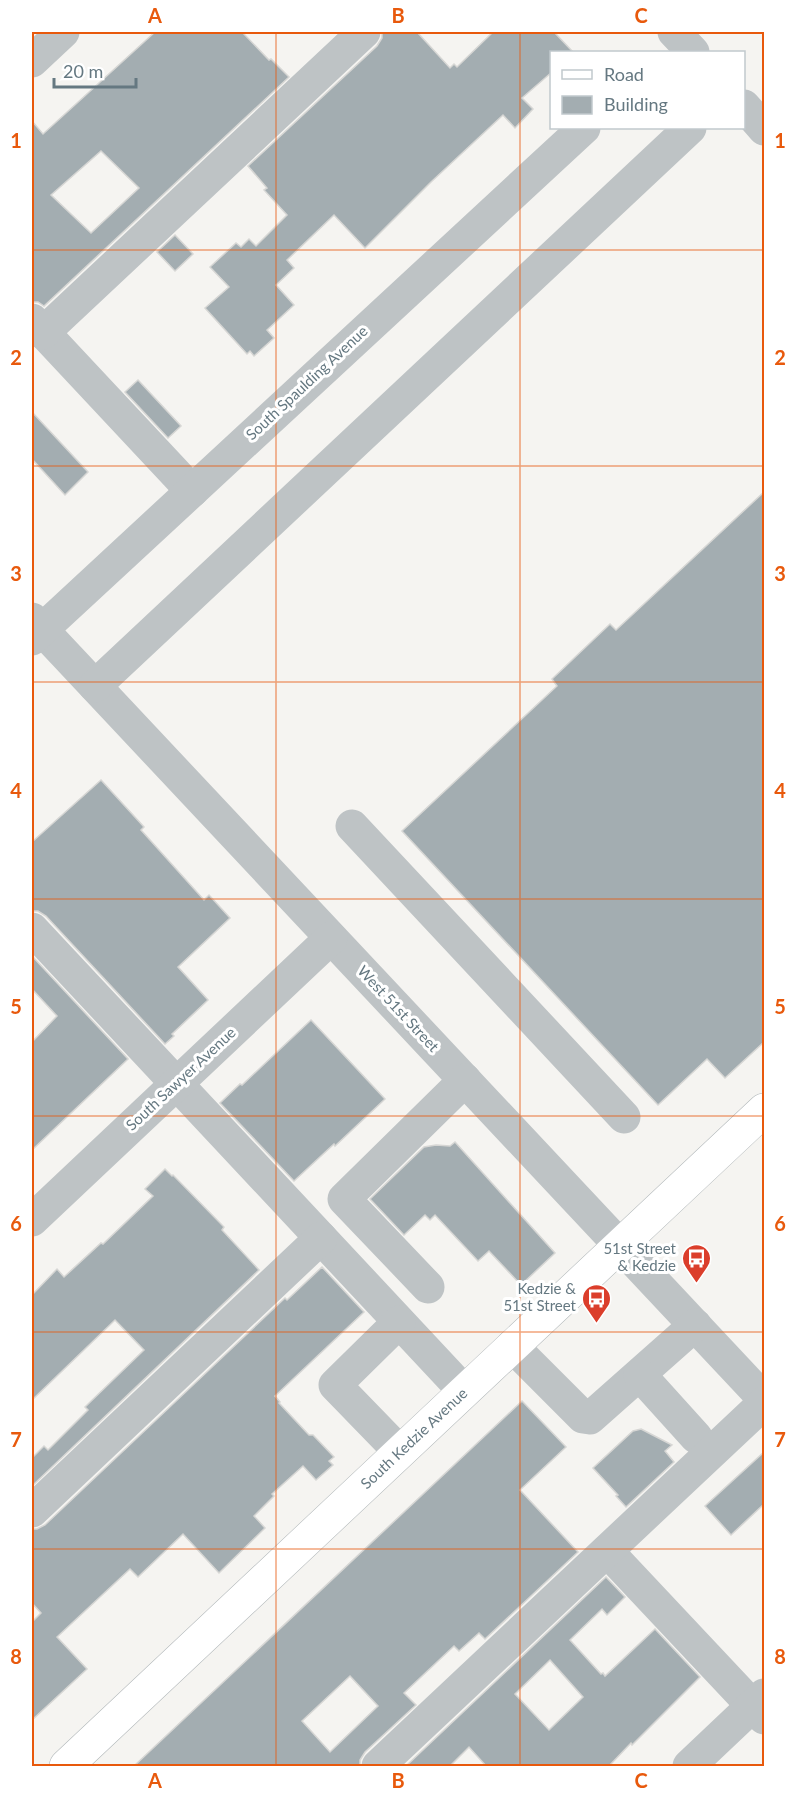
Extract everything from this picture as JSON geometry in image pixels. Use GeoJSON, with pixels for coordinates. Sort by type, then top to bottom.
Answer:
{"type":"FeatureCollection","features":[{"type":"Feature","properties":{"kind":"main road","name":"South Kedzie Avenue"},"geometry":{"type":"LineString","coordinates":[[66,1767],[765,1110]]}},
{"type":"Feature","properties":{"kind":"street"},"geometry":{"type":"LineString","coordinates":[[32,61],[63,32]]}},
{"type":"Feature","properties":{"kind":"street"},"geometry":{"type":"LineString","coordinates":[[192,491],[37,327],[364,32]]}},
{"type":"Feature","properties":{"kind":"street"},"geometry":{"type":"LineString","coordinates":[[674,32],[692,51]]}},
{"type":"Feature","properties":{"kind":"street"},"geometry":{"type":"LineString","coordinates":[[745,107],[765,129]]}},
{"type":"Feature","properties":{"kind":"street","name":"South Spaulding Avenue"},"geometry":{"type":"LineString","coordinates":[[35,629],[192,491],[583,129]]}},
{"type":"Feature","properties":{"kind":"street"},"geometry":{"type":"LineString","coordinates":[[95,686],[689,129]]}},
{"type":"Feature","properties":{"kind":"street","name":"West 51st Street"},"geometry":{"type":"LineString","coordinates":[[35,629],[95,686],[765,1401]]}},
{"type":"Feature","properties":{"kind":"street"},"geometry":{"type":"LineString","coordinates":[[352,826],[624,1117]]}},
{"type":"Feature","properties":{"kind":"street"},"geometry":{"type":"LineString","coordinates":[[32,929],[464,1391]]}},
{"type":"Feature","properties":{"kind":"street","name":"South Sawyer Avenue"},"geometry":{"type":"LineString","coordinates":[[32,1220],[331,938]]}},
{"type":"Feature","properties":{"kind":"street"},"geometry":{"type":"LineString","coordinates":[[428,1287],[344,1199],[465,1080]]}},
{"type":"Feature","properties":{"kind":"street"},"geometry":{"type":"LineString","coordinates":[[32,1511],[321,1238]]}},
{"type":"Feature","properties":{"kind":"street"},"geometry":{"type":"LineString","coordinates":[[399,1322],[335,1385],[400,1452]]}},
{"type":"Feature","properties":{"kind":"street"},"geometry":{"type":"LineString","coordinates":[[512,1346],[583,1417],[590,1418],[695,1325]]}},
{"type":"Feature","properties":{"kind":"street"},"geometry":{"type":"LineString","coordinates":[[640,1375],[696,1437]]}},
{"type":"Feature","properties":{"kind":"street"},"geometry":{"type":"LineString","coordinates":[[378,1767],[765,1401]]}},
{"type":"Feature","properties":{"kind":"street"},"geometry":{"type":"LineString","coordinates":[[607,1551],[761,1706],[689,1767]]}},
{"type":"Feature","properties":{"kind":"building"},"geometry":{"type":"Polygon","coordinates":[[[155,32],[242,32],[289,77],[44,306],[38,302],[32,302],[32,121],[43,134],[155,32]],[[101,151],[51,195],[91,233],[139,188],[101,151]]]}},
{"type":"Feature","properties":{"kind":"building"},"geometry":{"type":"Polygon","coordinates":[[[382,32],[417,32],[450,68],[454,64],[457,67],[493,32],[554,32],[572,51],[550,51],[550,74],[522,98],[533,109],[515,128],[503,115],[365,248],[334,215],[287,260],[294,268],[276,285],[294,305],[267,330],[274,338],[254,356],[250,351],[247,354],[205,308],[229,287],[210,267],[236,243],[241,247],[249,239],[256,246],[287,215],[264,190],[267,188],[248,166],[377,46],[382,38],[382,32]]]}},
{"type":"Feature","properties":{"kind":"building"},"geometry":{"type":"Polygon","coordinates":[[[175,235],[193,254],[175,271],[157,252],[175,235]]]}},
{"type":"Feature","properties":{"kind":"building"},"geometry":{"type":"Polygon","coordinates":[[[138,380],[181,426],[168,438],[125,392],[138,380]]]}},
{"type":"Feature","properties":{"kind":"building"},"geometry":{"type":"Polygon","coordinates":[[[32,412],[88,472],[65,495],[32,459],[32,412]]]}},
{"type":"Feature","properties":{"kind":"building"},"geometry":{"type":"Polygon","coordinates":[[[765,491],[765,1041],[725,1078],[707,1059],[658,1105],[402,831],[557,686],[552,679],[610,624],[616,630],[765,491]]]}},
{"type":"Feature","properties":{"kind":"building"},"geometry":{"type":"Polygon","coordinates":[[[101,780],[144,827],[141,830],[204,900],[209,895],[230,918],[178,967],[208,1000],[172,1034],[174,1036],[165,1044],[46,916],[38,911],[32,911],[32,842],[101,780]]]}},
{"type":"Feature","properties":{"kind":"building"},"geometry":{"type":"Polygon","coordinates":[[[32,956],[128,1059],[32,1150],[32,1042],[57,1016],[32,989],[32,956]]]}},
{"type":"Feature","properties":{"kind":"building"},"geometry":{"type":"Polygon","coordinates":[[[311,1020],[385,1099],[294,1181],[220,1103],[311,1020]]]}},
{"type":"Feature","properties":{"kind":"building"},"geometry":{"type":"Polygon","coordinates":[[[455,1142],[555,1253],[521,1285],[489,1251],[478,1261],[435,1215],[430,1220],[425,1215],[404,1235],[370,1199],[424,1147],[450,1146],[455,1142]]]}},
{"type":"Feature","properties":{"kind":"building"},"geometry":{"type":"Polygon","coordinates":[[[165,1169],[224,1227],[222,1230],[259,1270],[32,1486],[32,1458],[44,1446],[48,1450],[88,1410],[85,1407],[144,1350],[115,1320],[32,1400],[32,1295],[57,1269],[64,1277],[101,1243],[103,1244],[153,1196],[145,1189],[165,1169]]]}},
{"type":"Feature","properties":{"kind":"building"},"geometry":{"type":"Polygon","coordinates":[[[322,1267],[364,1312],[275,1396],[309,1435],[313,1435],[334,1457],[329,1461],[333,1465],[316,1480],[303,1466],[272,1494],[274,1496],[254,1516],[265,1528],[219,1573],[183,1534],[138,1577],[130,1569],[57,1637],[87,1669],[32,1720],[32,1622],[41,1613],[32,1603],[32,1529],[45,1525],[285,1298],[287,1300],[322,1267]]]}},
{"type":"Feature","properties":{"kind":"building"},"geometry":{"type":"Polygon","coordinates":[[[522,1401],[566,1447],[520,1490],[578,1552],[485,1639],[479,1633],[459,1651],[454,1646],[404,1693],[416,1705],[365,1752],[360,1760],[360,1767],[133,1767],[522,1401]],[[350,1676],[302,1721],[330,1752],[378,1706],[350,1676]]]}},
{"type":"Feature","properties":{"kind":"building"},"geometry":{"type":"Polygon","coordinates":[[[641,1429],[672,1445],[665,1451],[674,1462],[626,1507],[593,1468],[633,1431],[641,1429]]]}},
{"type":"Feature","properties":{"kind":"building"},"geometry":{"type":"Polygon","coordinates":[[[765,1451],[765,1503],[731,1535],[705,1506],[765,1451]]]}},
{"type":"Feature","properties":{"kind":"building"},"geometry":{"type":"Polygon","coordinates":[[[606,1577],[625,1597],[607,1615],[602,1609],[570,1640],[601,1674],[605,1676],[655,1629],[700,1677],[608,1767],[487,1767],[469,1747],[449,1767],[405,1767],[606,1577]],[[550,1660],[515,1694],[549,1730],[583,1697],[550,1660]]]}},
{"type":"Feature","properties":{"kind":"place","name":"51st Street & Kedzie"},"geometry":{"type":"Point","coordinates":[697,1284]}},
{"type":"Feature","properties":{"kind":"place","name":"Kedzie & 51st Street"},"geometry":{"type":"Point","coordinates":[597,1324]}}]}
